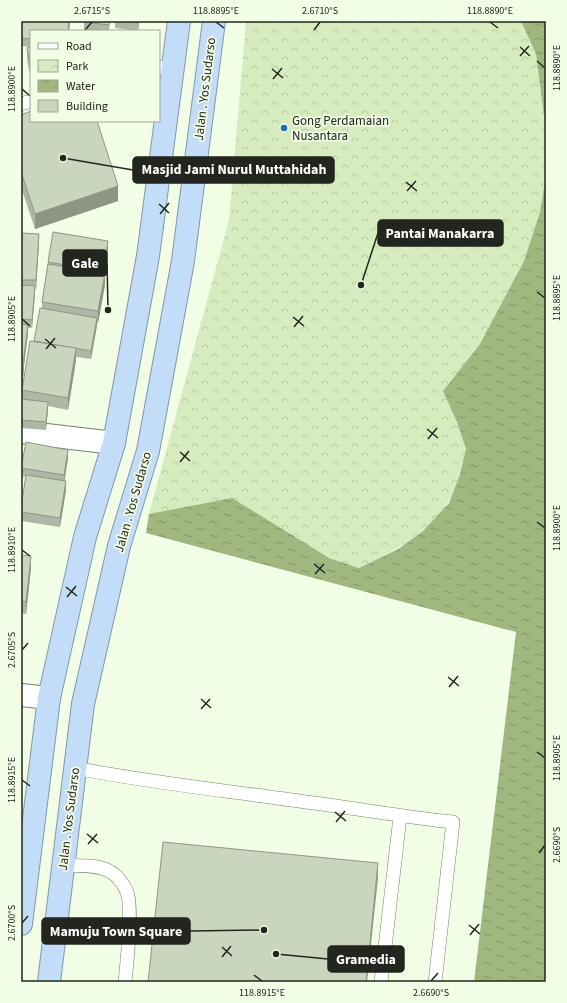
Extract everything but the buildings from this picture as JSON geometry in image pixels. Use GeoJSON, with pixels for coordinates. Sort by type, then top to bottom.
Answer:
{"type":"FeatureCollection","features":[{"type":"Feature","properties":{"kind":"highway"},"geometry":{"type":"LineString","coordinates":[[21,924],[48,698],[85,537],[114,443],[148,256],[166,67],[179,21]]}},
{"type":"Feature","properties":{"kind":"highway","name":"Jalan . Yos Sudarso"},"geometry":{"type":"LineString","coordinates":[[49,982],[83,704],[119,546],[148,451],[183,261],[214,21]]}},
{"type":"Feature","properties":{"kind":"street"},"geometry":{"type":"LineString","coordinates":[[21,432],[114,443]]}},
{"type":"Feature","properties":{"kind":"street"},"geometry":{"type":"LineString","coordinates":[[21,695],[48,698]]}},
{"type":"Feature","properties":{"kind":"lane"},"geometry":{"type":"LineString","coordinates":[[75,768],[143,781],[308,802],[400,817],[453,822],[435,982]]}},
{"type":"Feature","properties":{"kind":"lane"},"geometry":{"type":"LineString","coordinates":[[381,982],[400,817]]}},
{"type":"Feature","properties":{"kind":"lane"},"geometry":{"type":"LineString","coordinates":[[63,865],[97,868],[109,871],[118,878],[127,892],[128,930],[125,982]]}},
{"type":"Feature","properties":{"kind":"green space"},"geometry":{"type":"Polygon","coordinates":[[[246,21],[521,21],[536,54],[546,132],[546,174],[540,212],[524,261],[500,309],[480,344],[443,391],[462,433],[465,448],[464,458],[455,487],[446,504],[436,518],[423,530],[393,551],[359,568],[329,558],[149,514],[229,220],[246,21]]]}},
{"type":"Feature","properties":{"kind":"water"},"geometry":{"type":"Polygon","coordinates":[[[521,21],[546,21],[546,132],[536,54],[521,21]]]}},
{"type":"Feature","properties":{"kind":"water"},"geometry":{"type":"Polygon","coordinates":[[[546,174],[546,982],[474,982],[516,632],[146,533],[149,514],[232,498],[329,558],[359,568],[398,549],[423,531],[449,503],[460,474],[466,449],[457,422],[443,391],[480,344],[524,261],[540,212],[546,174]]]}},
{"type":"Feature","properties":{"kind":"place","name":"Gong Perdamaian Nusantara"},"geometry":{"type":"Point","coordinates":[284,128]}},
{"type":"Feature","properties":{"kind":"place","name":"Masjid Jami Nurul Muttahidah"},"geometry":{"type":"Point","coordinates":[63,158]}},
{"type":"Feature","properties":{"kind":"place","name":"Pantai Manakarra"},"geometry":{"type":"Point","coordinates":[361,285]}},
{"type":"Feature","properties":{"kind":"place","name":"Gale"},"geometry":{"type":"Point","coordinates":[108,310]}},
{"type":"Feature","properties":{"kind":"place","name":"Mamuju Town Square"},"geometry":{"type":"Point","coordinates":[264,930]}},
{"type":"Feature","properties":{"kind":"place","name":"Gramedia"},"geometry":{"type":"Point","coordinates":[276,954]}}]}
